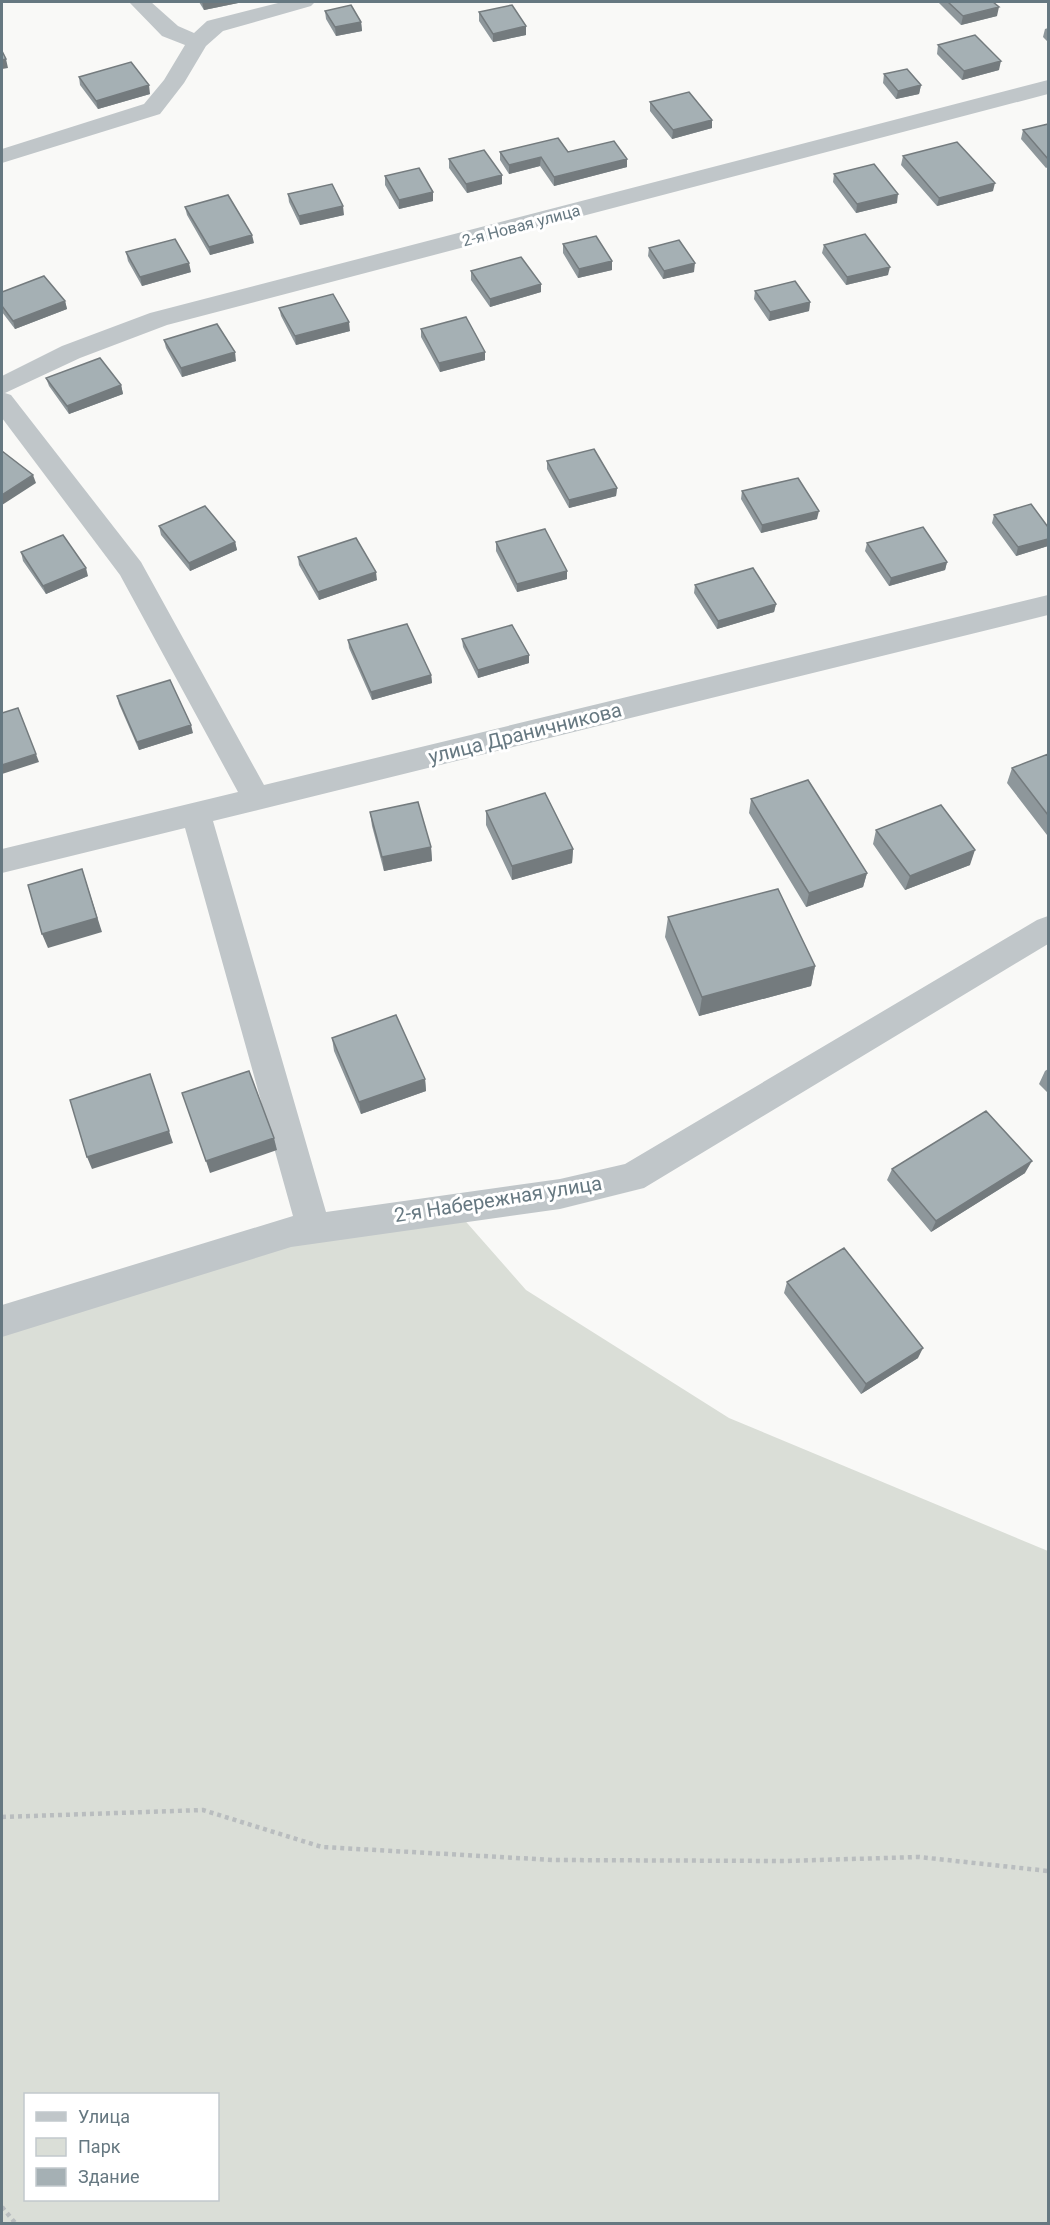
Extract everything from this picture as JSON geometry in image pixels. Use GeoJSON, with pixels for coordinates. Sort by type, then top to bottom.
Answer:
{"type":"FeatureCollection","features":[{"type":"Feature","properties":{"kind":"street"},"geometry":{"type":"LineString","coordinates":[[139,2],[170,31],[197,42]]}},
{"type":"Feature","properties":{"kind":"street"},"geometry":{"type":"LineString","coordinates":[[2,156],[152,108],[173,83],[197,42],[215,26],[304,2]]}},
{"type":"Feature","properties":{"kind":"street","name":"2-я Новая улица"},"geometry":{"type":"LineString","coordinates":[[2,386],[71,352],[159,319],[1048,87]]}},
{"type":"Feature","properties":{"kind":"street"},"geometry":{"type":"LineString","coordinates":[[2,402],[131,569],[257,799]]}},
{"type":"Feature","properties":{"kind":"street","name":"улица Драничникова"},"geometry":{"type":"LineString","coordinates":[[2,861],[1048,605]]}},
{"type":"Feature","properties":{"kind":"street"},"geometry":{"type":"LineString","coordinates":[[196,813],[313,1227]]}},
{"type":"Feature","properties":{"kind":"street","name":"2-я Набережная улица"},"geometry":{"type":"LineString","coordinates":[[2,1322],[313,1227],[560,1194],[632,1177],[1048,928]]}},
{"type":"Feature","properties":{"kind":"path"},"geometry":{"type":"LineString","coordinates":[[2,1817],[203,1810],[322,1848],[553,1860],[784,1861],[919,1857],[1048,1871]]}},
{"type":"Feature","properties":{"kind":"path"},"geometry":{"type":"LineString","coordinates":[[2,2207],[16,2223]]}},
{"type":"Feature","properties":{"kind":"green space"},"geometry":{"type":"Polygon","coordinates":[[[453,1207],[526,1290],[729,1418],[1048,1551],[1048,2223],[2,2224],[2,1321],[291,1232],[453,1207]]]}},
{"type":"Feature","properties":{"kind":"building"},"geometry":{"type":"Polygon","coordinates":[[[948,2],[993,2],[999,7],[963,16],[948,2]]]}},
{"type":"Feature","properties":{"kind":"building"},"geometry":{"type":"Polygon","coordinates":[[[351,5],[361,22],[335,27],[325,11],[351,5]]]}},
{"type":"Feature","properties":{"kind":"building"},"geometry":{"type":"Polygon","coordinates":[[[512,5],[526,26],[493,34],[479,12],[512,5]]]}},
{"type":"Feature","properties":{"kind":"building"},"geometry":{"type":"Polygon","coordinates":[[[975,35],[1001,61],[964,71],[938,45],[975,35]]]}},
{"type":"Feature","properties":{"kind":"building"},"geometry":{"type":"Polygon","coordinates":[[[131,62],[149,85],[96,101],[79,77],[131,62]]]}},
{"type":"Feature","properties":{"kind":"building"},"geometry":{"type":"Polygon","coordinates":[[[907,69],[921,85],[898,91],[884,74],[907,69]]]}},
{"type":"Feature","properties":{"kind":"building"},"geometry":{"type":"Polygon","coordinates":[[[689,92],[712,120],[673,130],[650,102],[689,92]]]}},
{"type":"Feature","properties":{"kind":"building"},"geometry":{"type":"Polygon","coordinates":[[[1048,124],[1048,159],[1023,130],[1048,124]]]}},
{"type":"Feature","properties":{"kind":"building"},"geometry":{"type":"Polygon","coordinates":[[[558,138],[568,152],[614,141],[627,159],[554,177],[541,157],[509,165],[500,152],[558,138]]]}},
{"type":"Feature","properties":{"kind":"building"},"geometry":{"type":"Polygon","coordinates":[[[957,142],[995,183],[939,198],[903,156],[957,142]]]}},
{"type":"Feature","properties":{"kind":"building"},"geometry":{"type":"Polygon","coordinates":[[[484,150],[502,175],[466,184],[449,159],[484,150]]]}},
{"type":"Feature","properties":{"kind":"building"},"geometry":{"type":"Polygon","coordinates":[[[874,164],[898,194],[857,204],[834,174],[874,164]]]}},
{"type":"Feature","properties":{"kind":"building"},"geometry":{"type":"Polygon","coordinates":[[[419,168],[433,192],[399,200],[385,176],[419,168]]]}},
{"type":"Feature","properties":{"kind":"building"},"geometry":{"type":"Polygon","coordinates":[[[332,184],[343,206],[299,216],[288,194],[332,184]]]}},
{"type":"Feature","properties":{"kind":"building"},"geometry":{"type":"Polygon","coordinates":[[[228,195],[252,235],[209,247],[185,207],[228,195]]]}},
{"type":"Feature","properties":{"kind":"building"},"geometry":{"type":"Polygon","coordinates":[[[865,234],[890,267],[847,277],[824,245],[865,234]]]}},
{"type":"Feature","properties":{"kind":"building"},"geometry":{"type":"Polygon","coordinates":[[[596,236],[612,261],[579,269],[563,244],[596,236]]]}},
{"type":"Feature","properties":{"kind":"building"},"geometry":{"type":"Polygon","coordinates":[[[175,239],[189,263],[140,277],[126,252],[175,239]]]}},
{"type":"Feature","properties":{"kind":"building"},"geometry":{"type":"Polygon","coordinates":[[[679,240],[695,263],[664,271],[649,248],[679,240]]]}},
{"type":"Feature","properties":{"kind":"building"},"geometry":{"type":"Polygon","coordinates":[[[521,257],[541,284],[490,299],[471,271],[521,257]]]}},
{"type":"Feature","properties":{"kind":"building"},"geometry":{"type":"Polygon","coordinates":[[[44,276],[65,301],[13,321],[2,306],[2,292],[44,276]]]}},
{"type":"Feature","properties":{"kind":"building"},"geometry":{"type":"Polygon","coordinates":[[[795,281],[810,302],[770,312],[755,291],[795,281]]]}},
{"type":"Feature","properties":{"kind":"building"},"geometry":{"type":"Polygon","coordinates":[[[333,294],[349,322],[295,336],[279,308],[333,294]]]}},
{"type":"Feature","properties":{"kind":"building"},"geometry":{"type":"Polygon","coordinates":[[[466,317],[485,352],[439,363],[421,329],[466,317]]]}},
{"type":"Feature","properties":{"kind":"building"},"geometry":{"type":"Polygon","coordinates":[[[217,324],[235,352],[181,368],[164,340],[217,324]]]}},
{"type":"Feature","properties":{"kind":"building"},"geometry":{"type":"Polygon","coordinates":[[[100,358],[121,385],[67,406],[46,378],[100,358]]]}},
{"type":"Feature","properties":{"kind":"building"},"geometry":{"type":"Polygon","coordinates":[[[594,449],[617,488],[569,500],[547,461],[594,449]]]}},
{"type":"Feature","properties":{"kind":"building"},"geometry":{"type":"Polygon","coordinates":[[[2,451],[33,475],[2,495],[2,451]]]}},
{"type":"Feature","properties":{"kind":"building"},"geometry":{"type":"Polygon","coordinates":[[[798,478],[819,511],[762,525],[742,491],[798,478]]]}},
{"type":"Feature","properties":{"kind":"building"},"geometry":{"type":"Polygon","coordinates":[[[1031,504],[1048,527],[1048,539],[1018,547],[994,515],[1031,504]]]}},
{"type":"Feature","properties":{"kind":"building"},"geometry":{"type":"Polygon","coordinates":[[[205,506],[235,542],[189,563],[159,526],[205,506]]]}},
{"type":"Feature","properties":{"kind":"building"},"geometry":{"type":"Polygon","coordinates":[[[923,527],[947,562],[891,578],[867,543],[923,527]]]}},
{"type":"Feature","properties":{"kind":"building"},"geometry":{"type":"Polygon","coordinates":[[[545,529],[567,571],[517,584],[496,542],[545,529]]]}},
{"type":"Feature","properties":{"kind":"building"},"geometry":{"type":"Polygon","coordinates":[[[63,535],[86,568],[43,586],[21,552],[63,535]]]}},
{"type":"Feature","properties":{"kind":"building"},"geometry":{"type":"Polygon","coordinates":[[[356,538],[376,572],[318,592],[298,557],[356,538]]]}},
{"type":"Feature","properties":{"kind":"building"},"geometry":{"type":"Polygon","coordinates":[[[753,568],[776,604],[718,621],[695,585],[753,568]]]}},
{"type":"Feature","properties":{"kind":"building"},"geometry":{"type":"Polygon","coordinates":[[[407,624],[431,675],[371,692],[348,640],[407,624]]]}},
{"type":"Feature","properties":{"kind":"building"},"geometry":{"type":"Polygon","coordinates":[[[512,625],[529,655],[478,670],[462,639],[512,625]]]}},
{"type":"Feature","properties":{"kind":"building"},"geometry":{"type":"Polygon","coordinates":[[[170,680],[191,725],[137,742],[117,696],[170,680]]]}},
{"type":"Feature","properties":{"kind":"building"},"geometry":{"type":"Polygon","coordinates":[[[18,708],[36,754],[2,765],[2,713],[18,708]]]}},
{"type":"Feature","properties":{"kind":"building"},"geometry":{"type":"Polygon","coordinates":[[[1048,754],[1048,815],[1012,768],[1048,754]]]}},
{"type":"Feature","properties":{"kind":"building"},"geometry":{"type":"Polygon","coordinates":[[[808,780],[867,873],[809,893],[751,799],[808,780]]]}},
{"type":"Feature","properties":{"kind":"building"},"geometry":{"type":"Polygon","coordinates":[[[545,793],[573,849],[512,866],[486,811],[545,793]]]}},
{"type":"Feature","properties":{"kind":"building"},"geometry":{"type":"Polygon","coordinates":[[[418,802],[431,847],[382,857],[370,812],[418,802]]]}},
{"type":"Feature","properties":{"kind":"building"},"geometry":{"type":"Polygon","coordinates":[[[941,805],[975,850],[910,876],[876,830],[941,805]]]}},
{"type":"Feature","properties":{"kind":"building"},"geometry":{"type":"Polygon","coordinates":[[[82,869],[97,918],[42,934],[28,885],[82,869]]]}},
{"type":"Feature","properties":{"kind":"building"},"geometry":{"type":"Polygon","coordinates":[[[778,889],[815,966],[702,997],[668,917],[778,889]]]}},
{"type":"Feature","properties":{"kind":"building"},"geometry":{"type":"Polygon","coordinates":[[[396,1015],[425,1079],[359,1102],[332,1038],[396,1015]]]}},
{"type":"Feature","properties":{"kind":"building"},"geometry":{"type":"Polygon","coordinates":[[[249,1071],[274,1138],[206,1161],[182,1093],[249,1071]]]}},
{"type":"Feature","properties":{"kind":"building"},"geometry":{"type":"Polygon","coordinates":[[[150,1074],[169,1131],[87,1157],[70,1100],[150,1074]]]}},
{"type":"Feature","properties":{"kind":"building"},"geometry":{"type":"Polygon","coordinates":[[[986,1111],[1032,1161],[936,1221],[892,1169],[986,1111]]]}},
{"type":"Feature","properties":{"kind":"building"},"geometry":{"type":"Polygon","coordinates":[[[844,1248],[923,1348],[866,1384],[787,1282],[844,1248]]]}}]}
